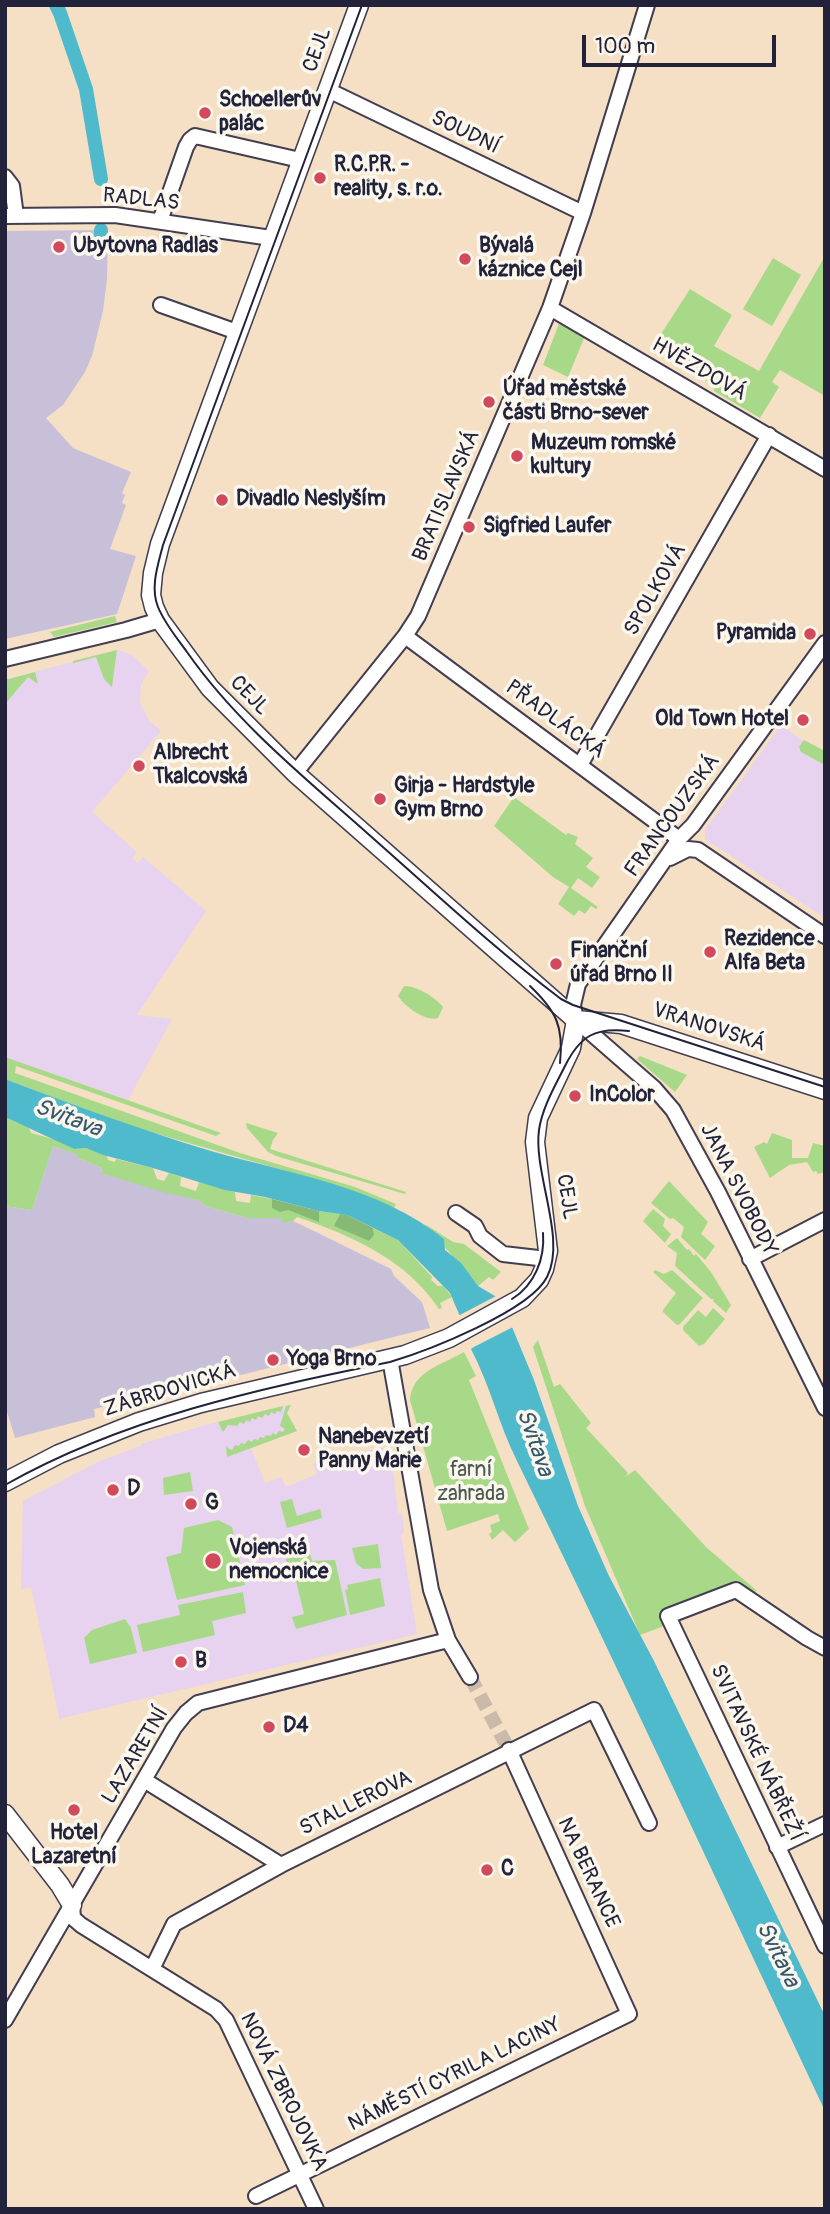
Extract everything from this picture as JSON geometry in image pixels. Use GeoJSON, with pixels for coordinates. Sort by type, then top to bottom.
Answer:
{"type":"FeatureCollection","features":[{"type":"Feature","properties":{"kind":"street","name":"CEJL"},"geometry":{"type":"LineString","coordinates":[[359,5],[160,544],[151,595],[160,620],[210,688],[295,773],[576,1020],[571,1048],[544,1103],[536,1130],[535,1142],[548,1234],[547,1259],[534,1287],[510,1305]]}},
{"type":"Feature","properties":{"kind":"street","name":"BRATISLAVSKÁ"},"geometry":{"type":"LineString","coordinates":[[295,773],[418,617],[550,308],[583,214],[647,5]]}},
{"type":"Feature","properties":{"kind":"street","name":"SOUDNÍ"},"geometry":{"type":"LineString","coordinates":[[328,90],[583,214]]}},
{"type":"Feature","properties":{"kind":"street"},"geometry":{"type":"LineString","coordinates":[[160,221],[190,139],[195,136],[300,160]]}},
{"type":"Feature","properties":{"kind":"street"},"geometry":{"type":"LineString","coordinates":[[5,177],[12,186],[11,216]]}},
{"type":"Feature","properties":{"kind":"street","name":"RADLAS"},"geometry":{"type":"LineString","coordinates":[[11,216],[115,215],[271,238]]}},
{"type":"Feature","properties":{"kind":"street"},"geometry":{"type":"LineString","coordinates":[[161,305],[237,332]]}},
{"type":"Feature","properties":{"kind":"street","name":"HVĚZDOVÁ"},"geometry":{"type":"LineString","coordinates":[[550,308],[825,469]]}},
{"type":"Feature","properties":{"kind":"street","name":"SPOLKOVÁ"},"geometry":{"type":"LineString","coordinates":[[580,765],[769,435]]}},
{"type":"Feature","properties":{"kind":"street"},"geometry":{"type":"LineString","coordinates":[[5,659],[160,620]]}},
{"type":"Feature","properties":{"kind":"street","name":"PŘADLÁCKÁ"},"geometry":{"type":"LineString","coordinates":[[405,636],[680,839]]}},
{"type":"Feature","properties":{"kind":"street","name":"FRANCOUZSKÁ"},"geometry":{"type":"LineString","coordinates":[[576,1020],[573,1005],[578,984],[680,839],[693,825],[825,643]]}},
{"type":"Feature","properties":{"kind":"street"},"geometry":{"type":"LineString","coordinates":[[664,863],[682,851],[698,850],[825,936]]}},
{"type":"Feature","properties":{"kind":"street","name":"VRANOVSKÁ"},"geometry":{"type":"LineString","coordinates":[[576,1020],[621,1024],[825,1090]]}},
{"type":"Feature","properties":{"kind":"street","name":"JANA SVOBODY"},"geometry":{"type":"LineString","coordinates":[[576,1020],[669,1104],[821,1390],[825,1408]]}},
{"type":"Feature","properties":{"kind":"street"},"geometry":{"type":"LineString","coordinates":[[456,1213],[475,1226],[480,1236],[503,1254],[547,1259]]}},
{"type":"Feature","properties":{"kind":"street"},"geometry":{"type":"LineString","coordinates":[[750,1259],[825,1220]]}},
{"type":"Feature","properties":{"kind":"street","name":"ZÁBRDOVICKÁ"},"geometry":{"type":"LineString","coordinates":[[5,1482],[60,1454],[139,1422],[201,1403],[390,1359],[455,1335],[510,1305]]}},
{"type":"Feature","properties":{"kind":"street"},"geometry":{"type":"LineString","coordinates":[[390,1359],[431,1590],[448,1640],[470,1677]]}},
{"type":"Feature","properties":{"kind":"street","name":"SVITAVSKÉ NÁBŘEŽÍ"},"geometry":{"type":"LineString","coordinates":[[825,1648],[736,1590],[668,1616],[825,1946]]}},
{"type":"Feature","properties":{"kind":"street","name":"LAZARETNÍ"},"geometry":{"type":"LineString","coordinates":[[5,2020],[174,1728],[186,1713],[198,1703],[448,1640]]}},
{"type":"Feature","properties":{"kind":"street","name":"STALLEROVA"},"geometry":{"type":"LineString","coordinates":[[152,1969],[174,1924],[281,1865],[594,1710],[649,1823]]}},
{"type":"Feature","properties":{"kind":"street","name":"NA BERANCE"},"geometry":{"type":"LineString","coordinates":[[509,1750],[629,2014]]}},
{"type":"Feature","properties":{"kind":"street"},"geometry":{"type":"LineString","coordinates":[[144,1780],[281,1865]]}},
{"type":"Feature","properties":{"kind":"street"},"geometry":{"type":"LineString","coordinates":[[5,1814],[60,1885],[72,1905]]}},
{"type":"Feature","properties":{"kind":"street"},"geometry":{"type":"LineString","coordinates":[[777,1847],[825,1824]]}},
{"type":"Feature","properties":{"kind":"street","name":"NOVÁ ZBROJOVKA"},"geometry":{"type":"LineString","coordinates":[[72,1905],[73,1918],[81,1925],[216,2009],[226,2020],[316,2209]]}},
{"type":"Feature","properties":{"kind":"street","name":"NÁMĚSTÍ CYRILA LACINY"},"geometry":{"type":"LineString","coordinates":[[256,2196],[629,2014]]}},
{"type":"Feature","properties":{"kind":"shaded area"},"geometry":{"type":"Polygon","coordinates":[[[108,230],[103,311],[92,356],[85,372],[63,405],[46,418],[73,448],[131,472],[122,493],[125,495],[122,503],[126,505],[110,549],[136,556],[117,614],[5,639],[5,231],[108,230]]]}},
{"type":"Feature","properties":{"kind":"shaded area"},"geometry":{"type":"Polygon","coordinates":[[[117,650],[132,655],[149,671],[141,684],[140,703],[149,721],[161,731],[92,812],[137,852],[132,858],[138,863],[143,857],[206,911],[137,1015],[172,1019],[128,1100],[5,1057],[5,680],[117,650]]]}},
{"type":"Feature","properties":{"kind":"shaded area"},"geometry":{"type":"Polygon","coordinates":[[[781,725],[825,751],[825,918],[705,839],[705,830],[781,725]]]}},
{"type":"Feature","properties":{"kind":"shaded area"},"geometry":{"type":"Polygon","coordinates":[[[53,1146],[79,1155],[78,1158],[102,1168],[101,1172],[198,1200],[206,1206],[247,1218],[281,1218],[283,1222],[293,1221],[312,1230],[391,1269],[394,1276],[422,1302],[430,1328],[94,1409],[95,1417],[15,1438],[5,1405],[5,1206],[32,1210],[53,1146]]]}},
{"type":"Feature","properties":{"kind":"shaded area","name":"Vojenská nemocnice"},"geometry":{"type":"Polygon","coordinates":[[[291,1405],[287,1413],[297,1431],[251,1448],[265,1483],[281,1477],[286,1487],[317,1474],[313,1464],[316,1462],[319,1467],[331,1462],[329,1457],[342,1451],[348,1465],[354,1461],[364,1461],[363,1451],[390,1447],[398,1513],[402,1513],[404,1533],[401,1535],[417,1634],[62,1718],[60,1721],[31,1587],[21,1589],[23,1501],[100,1461],[141,1444],[291,1405]]]}},
{"type":"Feature","properties":{"kind":"green space"},"geometry":{"type":"Polygon","coordinates":[[[825,256],[825,396],[780,370],[772,382],[779,387],[760,418],[714,391],[713,385],[652,348],[690,289],[732,315],[714,346],[759,371],[825,256]]]}},
{"type":"Feature","properties":{"kind":"green space"},"geometry":{"type":"Polygon","coordinates":[[[773,258],[801,275],[772,326],[743,309],[773,258]]]}},
{"type":"Feature","properties":{"kind":"green space"},"geometry":{"type":"Polygon","coordinates":[[[560,321],[585,336],[568,377],[543,365],[560,321]]]}},
{"type":"Feature","properties":{"kind":"green space"},"geometry":{"type":"Polygon","coordinates":[[[115,616],[117,622],[54,637],[50,632],[115,616]]]}},
{"type":"Feature","properties":{"kind":"green space"},"geometry":{"type":"Polygon","coordinates":[[[117,650],[112,687],[104,679],[96,657],[73,663],[73,661],[117,650]]]}},
{"type":"Feature","properties":{"kind":"green space"},"geometry":{"type":"Polygon","coordinates":[[[35,672],[38,684],[28,677],[5,704],[5,680],[35,672]]]}},
{"type":"Feature","properties":{"kind":"green space"},"geometry":{"type":"Polygon","coordinates":[[[804,740],[825,751],[825,765],[801,752],[799,747],[804,740]]]}},
{"type":"Feature","properties":{"kind":"green space"},"geometry":{"type":"Polygon","coordinates":[[[514,797],[566,835],[568,833],[578,837],[575,844],[593,858],[586,867],[600,877],[592,888],[578,878],[571,888],[598,907],[596,909],[591,906],[585,914],[579,910],[574,916],[558,904],[569,887],[553,877],[494,826],[514,797]]]}},
{"type":"Feature","properties":{"kind":"green space"},"geometry":{"type":"Polygon","coordinates":[[[404,986],[420,990],[440,1003],[443,1007],[438,1018],[422,1016],[406,1005],[398,996],[404,986]]]}},
{"type":"Feature","properties":{"kind":"green space"},"geometry":{"type":"Polygon","coordinates":[[[640,1056],[687,1075],[675,1092],[637,1059],[640,1056]]]}},
{"type":"Feature","properties":{"kind":"green space"},"geometry":{"type":"Polygon","coordinates":[[[5,1057],[221,1133],[216,1136],[16,1066],[15,1073],[240,1153],[355,1187],[396,1204],[394,1208],[338,1186],[130,1126],[5,1079],[5,1057]]]}},
{"type":"Feature","properties":{"kind":"green space"},"geometry":{"type":"Polygon","coordinates":[[[5,1117],[29,1128],[31,1133],[74,1149],[86,1148],[107,1156],[108,1160],[115,1162],[116,1159],[153,1168],[157,1179],[164,1181],[169,1173],[181,1177],[180,1186],[196,1191],[199,1182],[235,1192],[236,1201],[250,1203],[251,1195],[272,1199],[272,1208],[288,1210],[319,1221],[319,1211],[340,1214],[335,1226],[369,1241],[374,1235],[373,1228],[398,1240],[432,1277],[431,1280],[438,1286],[443,1286],[452,1297],[440,1303],[442,1308],[439,1309],[426,1291],[394,1263],[357,1241],[318,1224],[297,1217],[293,1221],[282,1223],[281,1218],[247,1218],[206,1206],[198,1200],[101,1173],[102,1168],[53,1146],[32,1210],[5,1206],[5,1117]]]}},
{"type":"Feature","properties":{"kind":"green space"},"geometry":{"type":"Polygon","coordinates":[[[246,1123],[278,1133],[270,1149],[406,1192],[405,1194],[276,1156],[268,1152],[247,1128],[246,1123]]]}},
{"type":"Feature","properties":{"kind":"green space"},"geometry":{"type":"Polygon","coordinates":[[[772,1133],[792,1140],[792,1158],[808,1158],[813,1143],[825,1146],[825,1172],[813,1172],[807,1162],[789,1165],[770,1178],[754,1147],[764,1142],[767,1144],[772,1133]]]}},
{"type":"Feature","properties":{"kind":"green space"},"geometry":{"type":"Polygon","coordinates":[[[669,1181],[708,1222],[701,1234],[715,1246],[705,1260],[681,1237],[684,1227],[651,1203],[669,1181]]]}},
{"type":"Feature","properties":{"kind":"green space"},"geometry":{"type":"Polygon","coordinates":[[[272,1199],[319,1211],[319,1222],[288,1210],[280,1212],[272,1208],[272,1199]]]}},
{"type":"Feature","properties":{"kind":"green space"},"geometry":{"type":"Polygon","coordinates":[[[653,1209],[665,1219],[663,1226],[671,1234],[665,1243],[643,1221],[653,1209]]]}},
{"type":"Feature","properties":{"kind":"green space"},"geometry":{"type":"Polygon","coordinates":[[[340,1214],[373,1228],[374,1235],[369,1241],[334,1226],[340,1214]]]}},
{"type":"Feature","properties":{"kind":"green space"},"geometry":{"type":"Polygon","coordinates":[[[425,1224],[453,1242],[464,1244],[501,1272],[493,1280],[489,1277],[478,1286],[425,1224]]]}},
{"type":"Feature","properties":{"kind":"green space"},"geometry":{"type":"Polygon","coordinates":[[[677,1238],[694,1256],[696,1254],[711,1272],[731,1305],[726,1313],[714,1299],[675,1266],[677,1253],[667,1246],[677,1238]]]}},
{"type":"Feature","properties":{"kind":"green space"},"geometry":{"type":"Polygon","coordinates":[[[655,1270],[664,1274],[672,1270],[703,1298],[680,1324],[677,1325],[663,1312],[676,1293],[653,1272],[655,1270]]]}},
{"type":"Feature","properties":{"kind":"green space"},"geometry":{"type":"Polygon","coordinates":[[[713,1308],[725,1319],[704,1344],[699,1346],[683,1327],[698,1310],[706,1317],[713,1308]]]}},
{"type":"Feature","properties":{"kind":"green space"},"geometry":{"type":"Polygon","coordinates":[[[538,1340],[554,1387],[560,1384],[591,1423],[586,1428],[628,1473],[625,1477],[635,1470],[706,1547],[757,1591],[640,1635],[585,1506],[533,1347],[538,1340]]]}},
{"type":"Feature","properties":{"kind":"green space","name":"farní zahrada"},"geometry":{"type":"Polygon","coordinates":[[[464,1352],[476,1376],[469,1380],[529,1529],[515,1542],[503,1530],[492,1540],[489,1534],[492,1532],[490,1525],[500,1521],[498,1514],[447,1531],[410,1400],[412,1390],[422,1375],[464,1352]]]}},
{"type":"Feature","properties":{"kind":"green space"},"geometry":{"type":"Polygon","coordinates":[[[291,1405],[287,1413],[297,1431],[227,1457],[226,1447],[232,1450],[235,1445],[245,1444],[248,1440],[252,1442],[266,1435],[283,1432],[285,1429],[280,1426],[286,1406],[291,1405]]]}},
{"type":"Feature","properties":{"kind":"green space"},"geometry":{"type":"Polygon","coordinates":[[[283,1406],[281,1412],[271,1412],[269,1416],[265,1414],[262,1418],[258,1416],[256,1420],[252,1418],[250,1422],[246,1420],[244,1424],[240,1422],[237,1426],[228,1425],[223,1432],[218,1422],[283,1406]]]}},
{"type":"Feature","properties":{"kind":"green space"},"geometry":{"type":"Polygon","coordinates":[[[190,1472],[193,1491],[164,1495],[163,1478],[190,1472]]]}},
{"type":"Feature","properties":{"kind":"green space"},"geometry":{"type":"Polygon","coordinates":[[[292,1499],[297,1516],[320,1509],[322,1518],[287,1528],[280,1502],[292,1499]]]}},
{"type":"Feature","properties":{"kind":"green space"},"geometry":{"type":"Polygon","coordinates":[[[218,1520],[232,1527],[245,1585],[177,1600],[166,1557],[181,1553],[184,1528],[218,1520]]]}},
{"type":"Feature","properties":{"kind":"green space"},"geometry":{"type":"Polygon","coordinates":[[[378,1544],[381,1568],[363,1569],[356,1563],[352,1548],[378,1544]]]}},
{"type":"Feature","properties":{"kind":"green space"},"geometry":{"type":"Polygon","coordinates":[[[310,1554],[312,1561],[335,1560],[347,1615],[296,1629],[292,1617],[304,1614],[294,1572],[289,1573],[286,1559],[310,1554]]]}},
{"type":"Feature","properties":{"kind":"green space"},"geometry":{"type":"Polygon","coordinates":[[[380,1578],[385,1606],[350,1615],[345,1590],[348,1589],[347,1585],[380,1578]]]}},
{"type":"Feature","properties":{"kind":"green space"},"geometry":{"type":"Polygon","coordinates":[[[243,1592],[246,1613],[212,1621],[215,1635],[143,1652],[137,1625],[180,1615],[178,1605],[243,1592]]]}},
{"type":"Feature","properties":{"kind":"green space"},"geometry":{"type":"Polygon","coordinates":[[[125,1619],[131,1628],[137,1653],[90,1664],[84,1638],[92,1630],[125,1619]]]}},
{"type":"Feature","properties":{"kind":"water","name":"Svitava"},"geometry":{"type":"Polygon","coordinates":[[[5,1079],[159,1135],[333,1184],[391,1206],[444,1239],[445,1250],[461,1263],[478,1286],[495,1296],[512,1327],[534,1380],[578,1506],[609,1576],[654,1661],[825,2016],[825,2111],[511,1447],[450,1293],[398,1240],[347,1215],[225,1190],[86,1148],[74,1149],[5,1117],[5,1079]]]}},
{"type":"Feature","properties":{"kind":"pier"},"geometry":{"type":"Polygon","coordinates":[[[498,1295],[515,1326],[468,1350],[469,1346],[456,1317],[498,1295]]]}},
{"type":"Feature","properties":{"kind":"waterway"},"geometry":{"type":"LineString","coordinates":[[56,5],[86,89],[101,179]]}},
{"type":"Feature","properties":{"kind":"waterway"},"geometry":{"type":"LineString","coordinates":[[101,230],[101,238]]}},
{"type":"Feature","properties":{"kind":"tunnel"},"geometry":{"type":"LineString","coordinates":[[470,1677],[509,1750]]}},
{"type":"Feature","properties":{"kind":"tram line"},"geometry":{"type":"LineString","coordinates":[[362,5],[163,545],[155,584],[158,607],[171,631],[207,679],[251,728],[466,921],[561,999],[825,1087]]}},
{"type":"Feature","properties":{"kind":"tram line"},"geometry":{"type":"LineString","coordinates":[[530,986],[546,1003],[556,1020],[561,1039],[560,1063]]}},
{"type":"Feature","properties":{"kind":"tram line"},"geometry":{"type":"LineString","coordinates":[[5,1485],[96,1441],[192,1408],[407,1357],[476,1328],[520,1303],[537,1290],[547,1277],[552,1262],[552,1225],[538,1147],[539,1130],[546,1105],[571,1056],[583,1041],[598,1032],[629,1031]]}},
{"type":"Feature","properties":{"kind":"tram line"},"geometry":{"type":"LineString","coordinates":[[512,1299],[527,1286],[537,1270],[543,1233]]}},
{"type":"Feature","properties":{"kind":"place","name":"Schoellerův palác"},"geometry":{"type":"Point","coordinates":[205,113]}},
{"type":"Feature","properties":{"kind":"place","name":"R.C.P.R. - reality, s. r.o."},"geometry":{"type":"Point","coordinates":[320,178]}},
{"type":"Feature","properties":{"kind":"place","name":"Ubytovna Radlas"},"geometry":{"type":"Point","coordinates":[59,247]}},
{"type":"Feature","properties":{"kind":"place","name":"Bývalá káznice Cejl"},"geometry":{"type":"Point","coordinates":[465,259]}},
{"type":"Feature","properties":{"kind":"place","name":"Úřad městské části Brno-sever"},"geometry":{"type":"Point","coordinates":[489,402]}},
{"type":"Feature","properties":{"kind":"place","name":"Muzeum romské kultury"},"geometry":{"type":"Point","coordinates":[517,456]}},
{"type":"Feature","properties":{"kind":"place","name":"Divadlo Neslyším"},"geometry":{"type":"Point","coordinates":[222,500]}},
{"type":"Feature","properties":{"kind":"place","name":"Sigfried Laufer"},"geometry":{"type":"Point","coordinates":[469,527]}},
{"type":"Feature","properties":{"kind":"place","name":"Pyramida"},"geometry":{"type":"Point","coordinates":[810,634]}},
{"type":"Feature","properties":{"kind":"place","name":"Old Town Hotel"},"geometry":{"type":"Point","coordinates":[803,720]}},
{"type":"Feature","properties":{"kind":"place","name":"Albrecht Tkalcovská"},"geometry":{"type":"Point","coordinates":[139,766]}},
{"type":"Feature","properties":{"kind":"place","name":"Girja - Hardstyle Gym Brno"},"geometry":{"type":"Point","coordinates":[380,799]}},
{"type":"Feature","properties":{"kind":"place","name":"Rezidence Alfa Beta"},"geometry":{"type":"Point","coordinates":[710,952]}},
{"type":"Feature","properties":{"kind":"place","name":"Finanční úřad Brno II"},"geometry":{"type":"Point","coordinates":[556,964]}},
{"type":"Feature","properties":{"kind":"place","name":"InColor"},"geometry":{"type":"Point","coordinates":[575,1096]}},
{"type":"Feature","properties":{"kind":"place","name":"Yoga Brno"},"geometry":{"type":"Point","coordinates":[273,1360]}},
{"type":"Feature","properties":{"kind":"place","name":"Nanebevzetí Panny Marie"},"geometry":{"type":"Point","coordinates":[304,1450]}},
{"type":"Feature","properties":{"kind":"place","name":"D"},"geometry":{"type":"Point","coordinates":[113,1490]}},
{"type":"Feature","properties":{"kind":"place","name":"G"},"geometry":{"type":"Point","coordinates":[191,1504]}},
{"type":"Feature","properties":{"kind":"place","name":"Vojenská nemocnice"},"geometry":{"type":"Point","coordinates":[213,1561]}},
{"type":"Feature","properties":{"kind":"place","name":"B"},"geometry":{"type":"Point","coordinates":[181,1662]}},
{"type":"Feature","properties":{"kind":"place","name":"D4"},"geometry":{"type":"Point","coordinates":[269,1727]}},
{"type":"Feature","properties":{"kind":"place","name":"Hotel Lazaretní"},"geometry":{"type":"Point","coordinates":[74,1810]}},
{"type":"Feature","properties":{"kind":"place","name":"C"},"geometry":{"type":"Point","coordinates":[487,1870]}}]}
